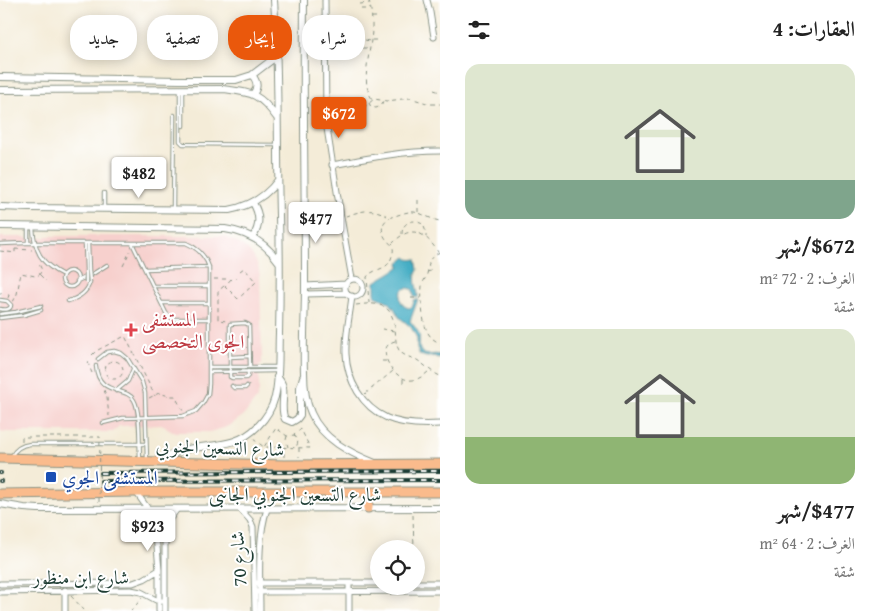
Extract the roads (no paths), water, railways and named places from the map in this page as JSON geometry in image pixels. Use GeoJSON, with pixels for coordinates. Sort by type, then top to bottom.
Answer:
{"type":"FeatureCollection","features":[{"type":"Feature","properties":{"kind":"highway","name":"شارع التسعين الجنوبي"},"geometry":{"type":"LineString","coordinates":[[0,458],[284,465],[440,464]]}},
{"type":"Feature","properties":{"kind":"highway"},"geometry":{"type":"LineString","coordinates":[[0,494],[440,492]]}},
{"type":"Feature","properties":{"kind":"highway"},"geometry":{"type":"LineString","coordinates":[[368,493],[368,508]]}},
{"type":"Feature","properties":{"kind":"street"},"geometry":{"type":"LineString","coordinates":[[274,0],[275,15]]}},
{"type":"Feature","properties":{"kind":"street"},"geometry":{"type":"LineString","coordinates":[[304,0],[306,286],[303,344],[305,391],[308,407],[315,422],[322,430],[348,451],[378,464]]}},
{"type":"Feature","properties":{"kind":"street"},"geometry":{"type":"LineString","coordinates":[[325,0],[326,112],[340,217],[352,279]]}},
{"type":"Feature","properties":{"kind":"street"},"geometry":{"type":"LineString","coordinates":[[427,0],[434,37]]}},
{"type":"Feature","properties":{"kind":"street"},"geometry":{"type":"LineString","coordinates":[[0,77],[227,81],[242,79],[252,75],[272,60]]}},
{"type":"Feature","properties":{"kind":"street"},"geometry":{"type":"LineString","coordinates":[[157,462],[176,452],[230,443],[248,435],[260,425],[269,412],[275,397],[278,372],[280,264],[277,60]]}},
{"type":"Feature","properties":{"kind":"street"},"geometry":{"type":"LineString","coordinates":[[252,75],[257,85],[253,94]]}},
{"type":"Feature","properties":{"kind":"street"},"geometry":{"type":"LineString","coordinates":[[180,80],[181,90]]}},
{"type":"Feature","properties":{"kind":"street"},"geometry":{"type":"LineString","coordinates":[[0,90],[223,90],[253,94],[266,103],[277,118]]}},
{"type":"Feature","properties":{"kind":"street"},"geometry":{"type":"LineString","coordinates":[[332,165],[382,155],[440,151]]}},
{"type":"Feature","properties":{"kind":"street"},"geometry":{"type":"LineString","coordinates":[[0,207],[229,210],[253,203],[267,193],[278,180]]}},
{"type":"Feature","properties":{"kind":"street"},"geometry":{"type":"LineString","coordinates":[[253,203],[259,220],[253,237]]}},
{"type":"Feature","properties":{"kind":"street"},"geometry":{"type":"LineString","coordinates":[[0,226],[225,229],[253,237],[270,251],[280,264]]}},
{"type":"Feature","properties":{"kind":"street"},"geometry":{"type":"LineString","coordinates":[[306,286],[346,284],[352,279]]}},
{"type":"Feature","properties":{"kind":"street"},"geometry":{"type":"LineString","coordinates":[[305,294],[359,295],[363,288],[359,281],[352,279]]}},
{"type":"Feature","properties":{"kind":"street"},"geometry":{"type":"LineString","coordinates":[[346,284],[345,290],[349,295],[351,306],[346,336],[346,354],[352,381],[361,397],[373,410],[387,418],[410,424],[440,424]]}},
{"type":"Feature","properties":{"kind":"street"},"geometry":{"type":"LineString","coordinates":[[278,372],[283,386],[283,415],[285,419],[292,422],[300,415],[300,388],[304,376]]}},
{"type":"Feature","properties":{"kind":"street"},"geometry":{"type":"LineString","coordinates":[[136,492],[148,509],[154,526],[162,601],[165,611]]}},
{"type":"Feature","properties":{"kind":"street","name":"شارع التسعين الجنوبي الجانبى"},"geometry":{"type":"LineString","coordinates":[[0,504],[38,510],[440,508]]}},
{"type":"Feature","properties":{"kind":"street"},"geometry":{"type":"LineString","coordinates":[[159,611],[162,601],[165,533],[169,520],[177,509]]}},
{"type":"Feature","properties":{"kind":"street","name":"شارع 70"},"geometry":{"type":"LineString","coordinates":[[240,509],[250,520],[253,527],[257,583],[255,611]]}},
{"type":"Feature","properties":{"kind":"street","name":"شارع 70"},"geometry":{"type":"LineString","coordinates":[[257,583],[263,523],[267,509]]}},
{"type":"Feature","properties":{"kind":"street","name":"شارع ابن منظور"},"geometry":{"type":"LineString","coordinates":[[0,584],[132,583],[144,579],[159,570]]}},
{"type":"Feature","properties":{"kind":"street"},"geometry":{"type":"LineString","coordinates":[[257,583],[370,583]]}},
{"type":"Feature","properties":{"kind":"street"},"geometry":{"type":"LineString","coordinates":[[349,583],[349,611]]}},
{"type":"Feature","properties":{"kind":"street"},"geometry":{"type":"LineString","coordinates":[[425,583],[440,583]]}},
{"type":"Feature","properties":{"kind":"street"},"geometry":{"type":"LineString","coordinates":[[64,584],[66,592],[65,611]]}},
{"type":"Feature","properties":{"kind":"street","name":"شارع ابن منظور"},"geometry":{"type":"LineString","coordinates":[[0,592],[131,590],[162,601]]}},
{"type":"Feature","properties":{"kind":"street"},"geometry":{"type":"LineString","coordinates":[[257,592],[440,591]]}},
{"type":"Feature","properties":{"kind":"street","name":"شارع 70"},"geometry":{"type":"LineString","coordinates":[[257,592],[260,611]]}},
{"type":"Feature","properties":{"kind":"lane"},"geometry":{"type":"LineString","coordinates":[[181,90],[183,126]]}},
{"type":"Feature","properties":{"kind":"lane"},"geometry":{"type":"LineString","coordinates":[[181,90],[180,141],[183,144],[278,145]]}},
{"type":"Feature","properties":{"kind":"lane"},"geometry":{"type":"LineString","coordinates":[[173,210],[174,115]]}},
{"type":"Feature","properties":{"kind":"lane"},"geometry":{"type":"LineString","coordinates":[[104,193],[104,209]]}},
{"type":"Feature","properties":{"kind":"lane"},"geometry":{"type":"LineString","coordinates":[[28,243],[31,226]]}},
{"type":"Feature","properties":{"kind":"lane"},"geometry":{"type":"LineString","coordinates":[[31,226],[34,243],[45,262],[52,269],[63,275]]}},
{"type":"Feature","properties":{"kind":"lane"},"geometry":{"type":"LineString","coordinates":[[68,302],[81,296],[90,282],[86,243]]}},
{"type":"Feature","properties":{"kind":"lane"},"geometry":{"type":"LineString","coordinates":[[132,243],[170,317],[174,319],[209,319]]}},
{"type":"Feature","properties":{"kind":"lane"},"geometry":{"type":"LineString","coordinates":[[0,244],[186,243],[192,245],[205,258],[209,267],[210,372],[209,389],[203,403],[196,411],[185,416],[120,419],[103,424]]}},
{"type":"Feature","properties":{"kind":"lane"},"geometry":{"type":"LineString","coordinates":[[63,275],[63,282],[66,286],[74,285],[77,280],[91,275],[107,265]]}},
{"type":"Feature","properties":{"kind":"lane"},"geometry":{"type":"LineString","coordinates":[[144,269],[209,267]]}},
{"type":"Feature","properties":{"kind":"lane"},"geometry":{"type":"LineString","coordinates":[[87,289],[88,270]]}},
{"type":"Feature","properties":{"kind":"lane"},"geometry":{"type":"LineString","coordinates":[[63,275],[68,271],[73,272],[77,275],[77,280]]}},
{"type":"Feature","properties":{"kind":"lane"},"geometry":{"type":"LineString","coordinates":[[153,286],[209,286]]}},
{"type":"Feature","properties":{"kind":"lane"},"geometry":{"type":"LineString","coordinates":[[0,300],[12,304],[9,309],[0,309]]}},
{"type":"Feature","properties":{"kind":"lane"},"geometry":{"type":"LineString","coordinates":[[162,303],[209,303]]}},
{"type":"Feature","properties":{"kind":"lane"},"geometry":{"type":"LineString","coordinates":[[0,314],[41,308],[24,315],[0,318]]}},
{"type":"Feature","properties":{"kind":"lane"},"geometry":{"type":"LineString","coordinates":[[248,371],[247,379],[233,380],[230,377],[230,324],[247,324],[250,327],[250,367]]}},
{"type":"Feature","properties":{"kind":"lane"},"geometry":{"type":"LineString","coordinates":[[98,359],[107,352],[118,352],[124,355],[143,384],[146,417],[146,444],[143,461]]}},
{"type":"Feature","properties":{"kind":"lane"},"geometry":{"type":"LineString","coordinates":[[230,357],[250,356]]}},
{"type":"Feature","properties":{"kind":"lane"},"geometry":{"type":"LineString","coordinates":[[96,366],[97,375],[102,382],[108,387],[128,395],[136,403],[139,444],[143,461]]}},
{"type":"Feature","properties":{"kind":"lane"},"geometry":{"type":"LineString","coordinates":[[210,367],[250,367],[278,372]]}},
{"type":"Feature","properties":{"kind":"lane"},"geometry":{"type":"LineString","coordinates":[[116,391],[128,381],[134,368]]}},
{"type":"Feature","properties":{"kind":"lane"},"geometry":{"type":"LineString","coordinates":[[210,372],[278,372]]}},
{"type":"Feature","properties":{"kind":"lane"},"geometry":{"type":"LineString","coordinates":[[232,386],[234,388],[245,388],[247,386]]}},
{"type":"Feature","properties":{"kind":"lane"},"geometry":{"type":"LineString","coordinates":[[11,458],[14,451],[23,445],[30,444],[146,444]]}},
{"type":"Feature","properties":{"kind":"water"},"geometry":{"type":"Polygon","coordinates":[[[406,257],[410,260],[416,259],[418,270],[415,280],[418,297],[414,297],[413,290],[408,288],[402,291],[400,299],[405,307],[410,308],[414,300],[418,299],[410,321],[418,333],[420,350],[426,355],[440,355],[440,359],[434,356],[420,355],[417,349],[417,338],[411,327],[399,317],[389,302],[375,296],[375,282],[400,266],[399,263],[406,257]]]}},
{"type":"Feature","properties":{"kind":"railway"},"geometry":{"type":"LineString","coordinates":[[101,473],[440,471]]}},
{"type":"Feature","properties":{"kind":"railway"},"geometry":{"type":"LineString","coordinates":[[101,481],[440,480]]}},
{"type":"Feature","properties":{"kind":"place","name":"المستشفى الجوى التخصصى"},"geometry":{"type":"Point","coordinates":[131,330]}},
{"type":"Feature","properties":{"kind":"place","name":"المستشفى الجوي"},"geometry":{"type":"Point","coordinates":[51,477]}}]}
